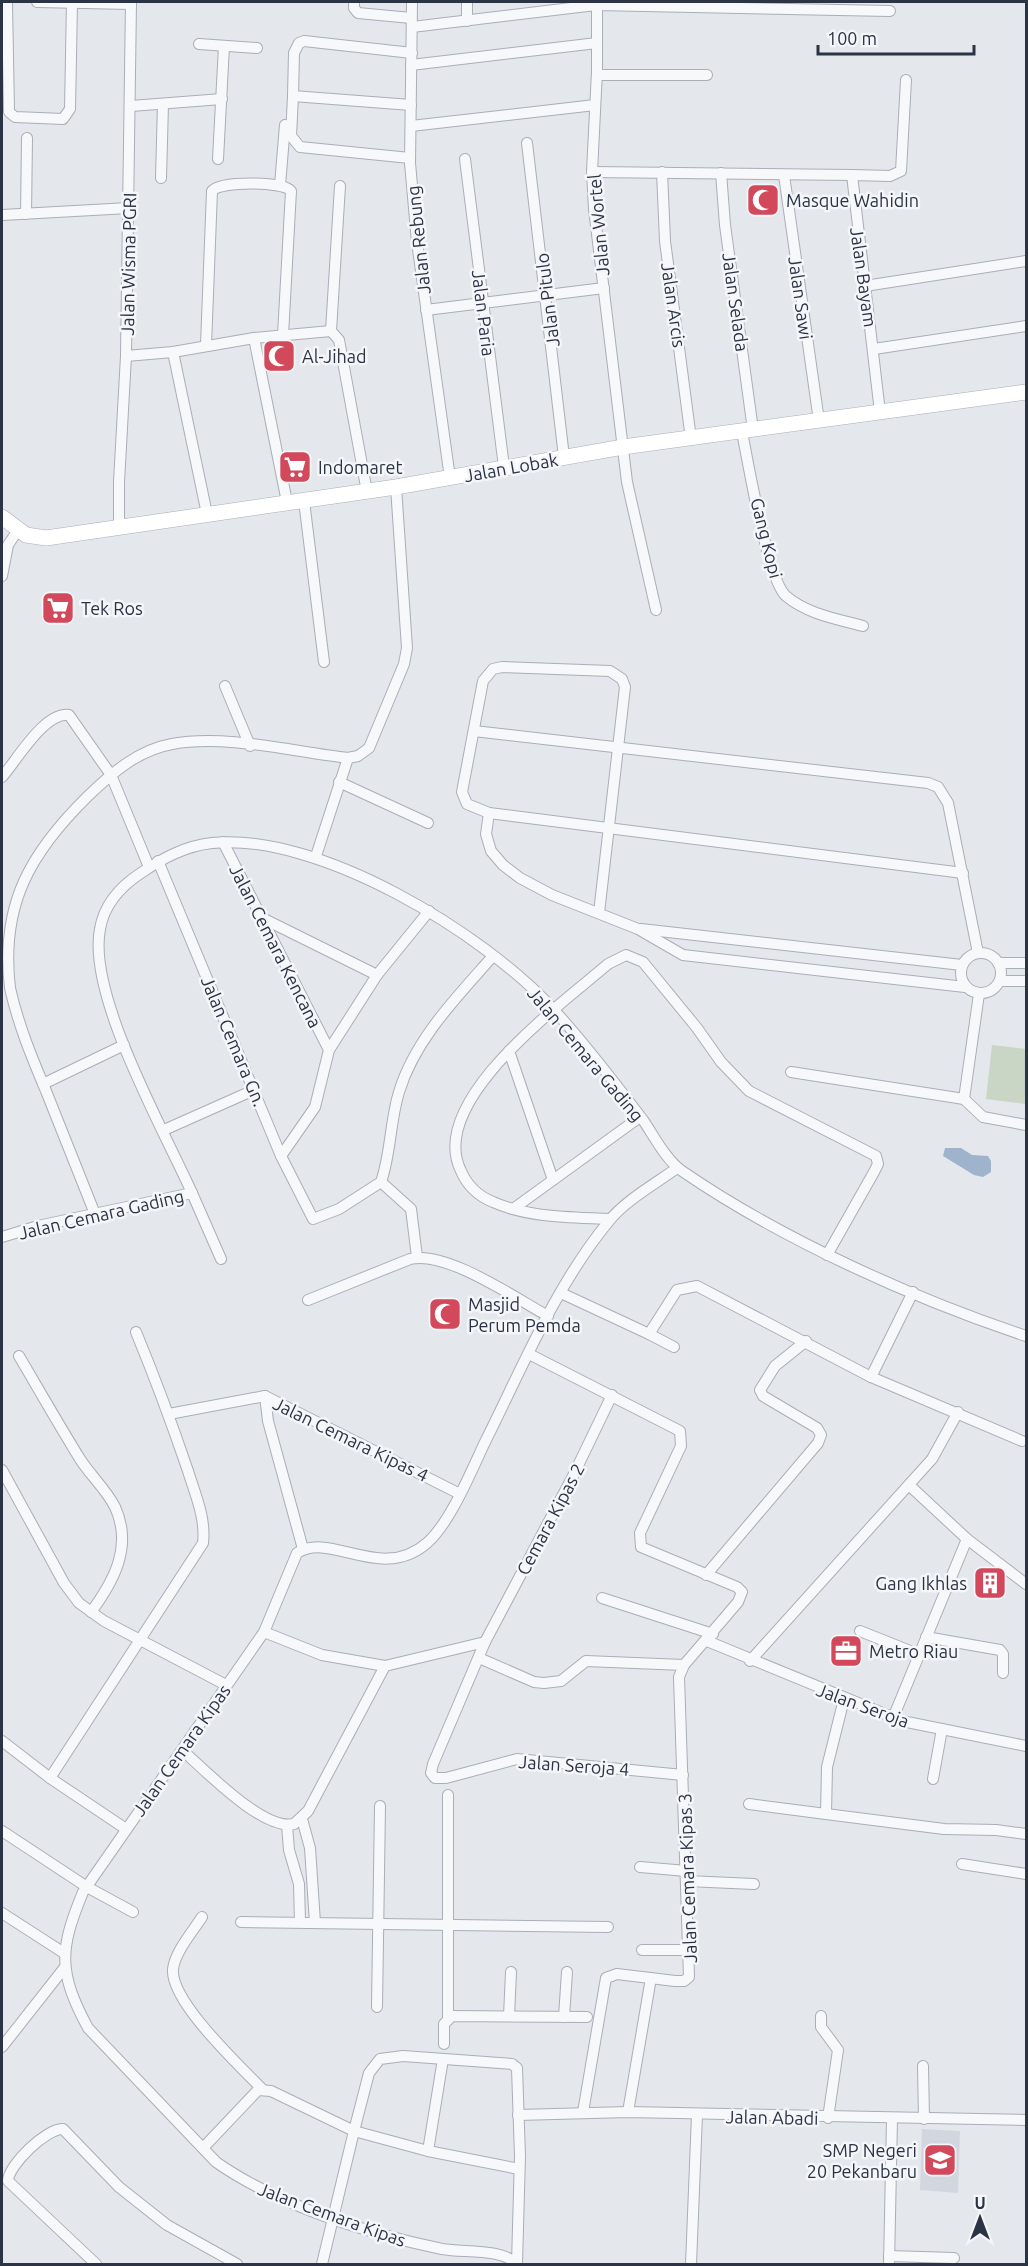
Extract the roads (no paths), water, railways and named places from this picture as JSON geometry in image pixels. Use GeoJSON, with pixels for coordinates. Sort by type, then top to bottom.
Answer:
{"type":"FeatureCollection","features":[{"type":"Feature","properties":{"kind":"main road","name":"Jalan Lobak"},"geometry":{"type":"LineString","coordinates":[[2,517],[18,530],[46,538],[396,488],[623,447],[1026,392]]}},
{"type":"Feature","properties":{"kind":"street"},"geometry":{"type":"LineString","coordinates":[[7,2],[9,112],[15,117],[54,118],[63,118],[70,109],[72,2]]}},
{"type":"Feature","properties":{"kind":"street"},"geometry":{"type":"LineString","coordinates":[[37,2],[131,3]]}},
{"type":"Feature","properties":{"kind":"street"},"geometry":{"type":"LineString","coordinates":[[354,2],[354,8],[358,13],[412,23],[466,21],[597,3],[890,11]]}},
{"type":"Feature","properties":{"kind":"street","name":"Jalan Rebung"},"geometry":{"type":"LineString","coordinates":[[412,2],[410,158],[426,310],[450,477]]}},
{"type":"Feature","properties":{"kind":"street"},"geometry":{"type":"LineString","coordinates":[[466,21],[467,2]]}},
{"type":"Feature","properties":{"kind":"street"},"geometry":{"type":"LineString","coordinates":[[521,2],[521,15]]}},
{"type":"Feature","properties":{"kind":"street","name":"Jalan Wisma PGRI"},"geometry":{"type":"LineString","coordinates":[[119,526],[119,482],[126,357],[131,3]]}},
{"type":"Feature","properties":{"kind":"street","name":"Jalan Wortel"},"geometry":{"type":"LineString","coordinates":[[597,3],[597,75],[592,172],[623,447],[632,508],[656,610]]}},
{"type":"Feature","properties":{"kind":"street"},"geometry":{"type":"LineString","coordinates":[[410,158],[300,147],[291,136],[294,53],[298,43],[304,41],[412,53]]}},
{"type":"Feature","properties":{"kind":"street"},"geometry":{"type":"LineString","coordinates":[[411,65],[597,43]]}},
{"type":"Feature","properties":{"kind":"street"},"geometry":{"type":"LineString","coordinates":[[199,44],[257,48]]}},
{"type":"Feature","properties":{"kind":"street"},"geometry":{"type":"LineString","coordinates":[[218,159],[224,46]]}},
{"type":"Feature","properties":{"kind":"street"},"geometry":{"type":"LineString","coordinates":[[280,185],[290,54]]}},
{"type":"Feature","properties":{"kind":"street"},"geometry":{"type":"LineString","coordinates":[[597,75],[706,75]]}},
{"type":"Feature","properties":{"kind":"street"},"geometry":{"type":"LineString","coordinates":[[592,172],[890,176],[901,171],[906,80]]}},
{"type":"Feature","properties":{"kind":"street"},"geometry":{"type":"LineString","coordinates":[[292,96],[411,105]]}},
{"type":"Feature","properties":{"kind":"street"},"geometry":{"type":"LineString","coordinates":[[131,106],[222,99]]}},
{"type":"Feature","properties":{"kind":"street"},"geometry":{"type":"LineString","coordinates":[[161,178],[163,104]]}},
{"type":"Feature","properties":{"kind":"street"},"geometry":{"type":"LineString","coordinates":[[411,126],[595,105]]}},
{"type":"Feature","properties":{"kind":"street"},"geometry":{"type":"LineString","coordinates":[[26,214],[27,138]]}},
{"type":"Feature","properties":{"kind":"street","name":"Jalan Pitulo"},"geometry":{"type":"LineString","coordinates":[[527,143],[547,296],[564,457]]}},
{"type":"Feature","properties":{"kind":"street","name":"Jalan Paria"},"geometry":{"type":"LineString","coordinates":[[465,159],[504,467]]}},
{"type":"Feature","properties":{"kind":"street","name":"Jalan Arcis"},"geometry":{"type":"LineString","coordinates":[[662,172],[665,242],[691,439]]}},
{"type":"Feature","properties":{"kind":"street","name":"Jalan Selada"},"geometry":{"type":"LineString","coordinates":[[722,173],[725,225],[747,431]]}},
{"type":"Feature","properties":{"kind":"street","name":"Jalan Sawi"},"geometry":{"type":"LineString","coordinates":[[784,174],[819,420]]}},
{"type":"Feature","properties":{"kind":"street","name":"Jalan Bayam"},"geometry":{"type":"LineString","coordinates":[[852,175],[880,412]]}},
{"type":"Feature","properties":{"kind":"street"},"geometry":{"type":"LineString","coordinates":[[206,345],[213,188],[222,185],[280,185],[289,188],[292,194],[283,335]]}},
{"type":"Feature","properties":{"kind":"street"},"geometry":{"type":"LineString","coordinates":[[340,186],[331,331],[339,340],[367,492]]}},
{"type":"Feature","properties":{"kind":"street"},"geometry":{"type":"LineString","coordinates":[[3,218],[26,214],[129,208]]}},
{"type":"Feature","properties":{"kind":"street"},"geometry":{"type":"LineString","coordinates":[[866,286],[1026,261]]}},
{"type":"Feature","properties":{"kind":"street"},"geometry":{"type":"LineString","coordinates":[[426,310],[483,301],[547,296],[604,288]]}},
{"type":"Feature","properties":{"kind":"street"},"geometry":{"type":"LineString","coordinates":[[874,349],[1026,326]]}},
{"type":"Feature","properties":{"kind":"street"},"geometry":{"type":"LineString","coordinates":[[126,357],[172,352],[254,338],[331,331]]}},
{"type":"Feature","properties":{"kind":"street"},"geometry":{"type":"LineString","coordinates":[[254,338],[287,502]]}},
{"type":"Feature","properties":{"kind":"street"},"geometry":{"type":"LineString","coordinates":[[172,352],[207,514]]}},
{"type":"Feature","properties":{"kind":"street","name":"Gang Kopi"},"geometry":{"type":"LineString","coordinates":[[747,431],[771,562],[780,588],[787,597],[811,611],[863,626]]}},
{"type":"Feature","properties":{"kind":"street"},"geometry":{"type":"LineString","coordinates":[[95,1214],[24,1037],[10,987],[7,951],[8,903],[36,852],[53,830],[111,775],[138,757],[172,744],[195,742],[348,758],[364,753],[372,743],[405,656],[406,632],[396,488]]}},
{"type":"Feature","properties":{"kind":"street"},"geometry":{"type":"LineString","coordinates":[[304,501],[324,662]]}},
{"type":"Feature","properties":{"kind":"street"},"geometry":{"type":"LineString","coordinates":[[2,576],[8,545],[18,530]]}},
{"type":"Feature","properties":{"kind":"street"},"geometry":{"type":"LineString","coordinates":[[598,913],[608,829],[618,748],[625,687],[622,679],[610,671],[501,667],[493,669],[483,681],[462,792],[467,804],[489,813],[608,829],[963,873]]}},
{"type":"Feature","properties":{"kind":"street"},"geometry":{"type":"LineString","coordinates":[[225,687],[250,746]]}},
{"type":"Feature","properties":{"kind":"street","name":"Jalan Cemara Gn."},"geometry":{"type":"LineString","coordinates":[[2,777],[20,756],[27,740],[63,714],[72,716],[111,775],[154,864],[254,1089],[281,1156],[313,1219],[339,1209],[381,1182]]}},
{"type":"Feature","properties":{"kind":"street"},"geometry":{"type":"LineString","coordinates":[[474,731],[928,783],[945,794],[978,953]]}},
{"type":"Feature","properties":{"kind":"street"},"geometry":{"type":"LineString","coordinates":[[316,856],[348,758]]}},
{"type":"Feature","properties":{"kind":"street"},"geometry":{"type":"LineString","coordinates":[[339,782],[428,823]]}},
{"type":"Feature","properties":{"kind":"street"},"geometry":{"type":"LineString","coordinates":[[489,813],[488,843],[502,865],[535,887],[638,928],[680,953],[694,958],[965,987],[979,994],[992,991],[1000,981],[998,963],[990,955],[978,953],[968,957],[962,965],[960,977],[965,987]]}},
{"type":"Feature","properties":{"kind":"street","name":"Jalan Cemara Gading"},"geometry":{"type":"LineString","coordinates":[[2,1237],[38,1226],[192,1194],[124,1045],[100,975],[99,931],[108,906],[117,893],[154,864],[187,848],[223,842],[284,848],[316,856],[429,911],[523,979],[554,1010],[640,1117],[677,1168],[827,1255],[985,1323],[1026,1336]]}},
{"type":"Feature","properties":{"kind":"street","name":"Jalan Cemara Kencana"},"geometry":{"type":"LineString","coordinates":[[223,842],[329,1050]]}},
{"type":"Feature","properties":{"kind":"street"},"geometry":{"type":"LineString","coordinates":[[281,1156],[315,1107],[329,1050],[376,975],[429,911]]}},
{"type":"Feature","properties":{"kind":"street"},"geometry":{"type":"LineString","coordinates":[[262,918],[376,975]]}},
{"type":"Feature","properties":{"kind":"street"},"geometry":{"type":"LineString","coordinates":[[638,928],[962,965]]}},
{"type":"Feature","properties":{"kind":"street"},"geometry":{"type":"LineString","coordinates":[[610,1220],[566,1217],[513,1209],[484,1198],[467,1183],[459,1168],[455,1147],[461,1121],[480,1082],[554,1010],[614,960],[626,955],[639,959],[690,1018],[721,1062],[749,1091],[876,1156],[878,1164],[827,1255]]}},
{"type":"Feature","properties":{"kind":"street"},"geometry":{"type":"LineString","coordinates":[[417,1257],[411,1209],[381,1182],[397,1098],[409,1067],[444,1014],[493,956]]}},
{"type":"Feature","properties":{"kind":"street"},"geometry":{"type":"LineString","coordinates":[[998,963],[1026,963]]}},
{"type":"Feature","properties":{"kind":"street"},"geometry":{"type":"LineString","coordinates":[[1000,981],[1026,981]]}},
{"type":"Feature","properties":{"kind":"street"},"geometry":{"type":"LineString","coordinates":[[964,1099],[979,994]]}},
{"type":"Feature","properties":{"kind":"street"},"geometry":{"type":"LineString","coordinates":[[43,1084],[124,1045]]}},
{"type":"Feature","properties":{"kind":"street"},"geometry":{"type":"LineString","coordinates":[[509,1052],[553,1180]]}},
{"type":"Feature","properties":{"kind":"street"},"geometry":{"type":"LineString","coordinates":[[791,1072],[964,1099],[984,1117],[1026,1125]]}},
{"type":"Feature","properties":{"kind":"street"},"geometry":{"type":"LineString","coordinates":[[164,1130],[254,1089]]}},
{"type":"Feature","properties":{"kind":"street"},"geometry":{"type":"LineString","coordinates":[[513,1209],[640,1117]]}},
{"type":"Feature","properties":{"kind":"street"},"geometry":{"type":"LineString","coordinates":[[265,1396],[268,1421],[303,1549],[322,1547],[375,1559],[405,1556],[429,1541],[460,1494],[561,1293],[610,1220],[677,1168]]}},
{"type":"Feature","properties":{"kind":"street"},"geometry":{"type":"LineString","coordinates":[[192,1194],[221,1259]]}},
{"type":"Feature","properties":{"kind":"street"},"geometry":{"type":"LineString","coordinates":[[308,1300],[417,1257],[451,1263],[549,1316]]}},
{"type":"Feature","properties":{"kind":"street"},"geometry":{"type":"LineString","coordinates":[[649,1334],[677,1290],[697,1286],[871,1377],[1022,1441]]}},
{"type":"Feature","properties":{"kind":"street"},"geometry":{"type":"LineString","coordinates":[[871,1377],[914,1292]]}},
{"type":"Feature","properties":{"kind":"street"},"geometry":{"type":"LineString","coordinates":[[561,1293],[674,1347]]}},
{"type":"Feature","properties":{"kind":"street"},"geometry":{"type":"LineString","coordinates":[[50,1778],[203,1543],[204,1532],[200,1507],[170,1414],[136,1332]]}},
{"type":"Feature","properties":{"kind":"street"},"geometry":{"type":"LineString","coordinates":[[706,1575],[818,1443],[821,1435],[817,1428],[762,1396],[760,1390],[775,1366],[806,1341]]}},
{"type":"Feature","properties":{"kind":"street"},"geometry":{"type":"LineString","coordinates":[[479,1658],[534,1682],[553,1682],[567,1677],[586,1661],[684,1665],[738,1602],[742,1592],[737,1587],[641,1547],[640,1533],[681,1446],[682,1434],[676,1427],[529,1354]]}},
{"type":"Feature","properties":{"kind":"street"},"geometry":{"type":"LineString","coordinates":[[19,1356],[81,1461],[114,1506],[119,1519],[120,1564],[110,1587],[91,1612]]}},
{"type":"Feature","properties":{"kind":"street","name":"Cemara Kipas 2"},"geometry":{"type":"LineString","coordinates":[[485,1642],[573,1476],[612,1395]]}},
{"type":"Feature","properties":{"kind":"street","name":"Jalan Cemara Kipas 4"},"geometry":{"type":"LineString","coordinates":[[170,1414],[265,1396],[460,1494]]}},
{"type":"Feature","properties":{"kind":"street"},"geometry":{"type":"LineString","coordinates":[[750,1661],[941,1447],[958,1412]]}},
{"type":"Feature","properties":{"kind":"street"},"geometry":{"type":"LineString","coordinates":[[2,1470],[70,1593],[91,1612],[226,1685]]}},
{"type":"Feature","properties":{"kind":"street"},"geometry":{"type":"LineString","coordinates":[[909,1485],[967,1539],[1026,1584]]}},
{"type":"Feature","properties":{"kind":"street"},"geometry":{"type":"LineString","coordinates":[[893,1718],[967,1539]]}},
{"type":"Feature","properties":{"kind":"street","name":"Jalan Cemara Kipas"},"geometry":{"type":"LineString","coordinates":[[303,1549],[288,1569],[264,1632],[87,1887],[67,1934],[64,1953],[65,1967],[75,2003],[88,2028],[216,2162],[251,2185],[332,2217],[409,2241],[499,2256],[517,2264]]}},
{"type":"Feature","properties":{"kind":"street","name":"Jalan Seroja"},"geometry":{"type":"LineString","coordinates":[[602,1598],[710,1637],[750,1661],[893,1718],[1026,1746]]}},
{"type":"Feature","properties":{"kind":"street"},"geometry":{"type":"LineString","coordinates":[[860,1631],[920,1655]]}},
{"type":"Feature","properties":{"kind":"street"},"geometry":{"type":"LineString","coordinates":[[264,1632],[322,1654],[385,1666],[485,1642]]}},
{"type":"Feature","properties":{"kind":"street"},"geometry":{"type":"LineString","coordinates":[[926,1637],[1000,1650],[1003,1654],[1003,1673]]}},
{"type":"Feature","properties":{"kind":"street","name":"Jalan Seroja 4"},"geometry":{"type":"LineString","coordinates":[[485,1642],[433,1764],[432,1773],[435,1778],[446,1778],[517,1759],[683,1774]]}},
{"type":"Feature","properties":{"kind":"street","name":"Jalan Cemara Kipas 3"},"geometry":{"type":"LineString","coordinates":[[583,2112],[606,1978],[617,1974],[686,1981],[690,1975],[678,1683],[684,1665]]}},
{"type":"Feature","properties":{"kind":"street"},"geometry":{"type":"LineString","coordinates":[[182,1750],[236,1797],[276,1823],[287,1826],[302,1819],[385,1666]]}},
{"type":"Feature","properties":{"kind":"street"},"geometry":{"type":"LineString","coordinates":[[826,1814],[827,1767],[844,1699]]}},
{"type":"Feature","properties":{"kind":"street"},"geometry":{"type":"LineString","coordinates":[[933,1779],[942,1729]]}},
{"type":"Feature","properties":{"kind":"street"},"geometry":{"type":"LineString","coordinates":[[2,1741],[50,1778],[126,1829]]}},
{"type":"Feature","properties":{"kind":"street"},"geometry":{"type":"LineString","coordinates":[[444,2044],[444,2024],[448,2017],[448,1795]]}},
{"type":"Feature","properties":{"kind":"street"},"geometry":{"type":"LineString","coordinates":[[749,1804],[944,1829],[996,1830],[1026,1834]]}},
{"type":"Feature","properties":{"kind":"street"},"geometry":{"type":"LineString","coordinates":[[377,2007],[380,1806]]}},
{"type":"Feature","properties":{"kind":"street"},"geometry":{"type":"LineString","coordinates":[[302,1819],[311,1863],[315,1923]]}},
{"type":"Feature","properties":{"kind":"street"},"geometry":{"type":"LineString","coordinates":[[287,1826],[289,1850],[295,1866],[300,1922]]}},
{"type":"Feature","properties":{"kind":"street"},"geometry":{"type":"LineString","coordinates":[[2,1831],[87,1887],[133,1912]]}},
{"type":"Feature","properties":{"kind":"street"},"geometry":{"type":"LineString","coordinates":[[295,1866],[311,1863]]}},
{"type":"Feature","properties":{"kind":"street"},"geometry":{"type":"LineString","coordinates":[[962,1864],[1026,1874]]}},
{"type":"Feature","properties":{"kind":"street"},"geometry":{"type":"LineString","coordinates":[[640,1867],[687,1876],[754,1884]]}},
{"type":"Feature","properties":{"kind":"street"},"geometry":{"type":"LineString","coordinates":[[299,1898],[313,1896]]}},
{"type":"Feature","properties":{"kind":"street"},"geometry":{"type":"LineString","coordinates":[[3,1916],[64,1953]]}},
{"type":"Feature","properties":{"kind":"street"},"geometry":{"type":"LineString","coordinates":[[202,1917],[175,1963],[176,1988],[188,2007],[262,2089],[354,2131],[428,2151],[519,2169]]}},
{"type":"Feature","properties":{"kind":"street"},"geometry":{"type":"LineString","coordinates":[[241,1922],[608,1927]]}},
{"type":"Feature","properties":{"kind":"street"},"geometry":{"type":"LineString","coordinates":[[642,1950],[689,1950]]}},
{"type":"Feature","properties":{"kind":"street"},"geometry":{"type":"LineString","coordinates":[[2,2047],[65,1967]]}},
{"type":"Feature","properties":{"kind":"street"},"geometry":{"type":"LineString","coordinates":[[509,2016],[511,1972]]}},
{"type":"Feature","properties":{"kind":"street"},"geometry":{"type":"LineString","coordinates":[[564,2017],[567,1972]]}},
{"type":"Feature","properties":{"kind":"street"},"geometry":{"type":"LineString","coordinates":[[628,2112],[651,1978]]}},
{"type":"Feature","properties":{"kind":"street"},"geometry":{"type":"LineString","coordinates":[[821,2016],[821,2027],[838,2050],[828,2118]]}},
{"type":"Feature","properties":{"kind":"street"},"geometry":{"type":"LineString","coordinates":[[448,2017],[587,2018]]}},
{"type":"Feature","properties":{"kind":"street"},"geometry":{"type":"LineString","coordinates":[[322,2265],[369,2073],[380,2060],[403,2056],[512,2064],[517,2068],[519,2169],[517,2264]]}},
{"type":"Feature","properties":{"kind":"street"},"geometry":{"type":"LineString","coordinates":[[428,2151],[443,2059]]}},
{"type":"Feature","properties":{"kind":"street"},"geometry":{"type":"LineString","coordinates":[[923,2066],[924,2119]]}},
{"type":"Feature","properties":{"kind":"street"},"geometry":{"type":"LineString","coordinates":[[203,2148],[253,2094],[262,2089]]}},
{"type":"Feature","properties":{"kind":"street","name":"Jalan Abadi"},"geometry":{"type":"LineString","coordinates":[[518,2115],[628,2112],[828,2118],[1026,2120]]}},
{"type":"Feature","properties":{"kind":"street"},"geometry":{"type":"LineString","coordinates":[[691,2265],[697,2115]]}},
{"type":"Feature","properties":{"kind":"street"},"geometry":{"type":"LineString","coordinates":[[892,2119],[889,2260],[954,2258]]}},
{"type":"Feature","properties":{"kind":"street"},"geometry":{"type":"LineString","coordinates":[[96,2265],[8,2181],[12,2170],[44,2135],[55,2129],[63,2129],[119,2187],[167,2225],[237,2265]]}},
{"type":"Feature","properties":{"kind":"water"},"geometry":{"type":"Polygon","coordinates":[[[945,1148],[961,1148],[972,1155],[988,1156],[991,1161],[991,1172],[983,1177],[974,1175],[943,1156],[945,1148]]]}},
{"type":"Feature","properties":{"kind":"place","name":"Masque Wahidin"},"geometry":{"type":"Point","coordinates":[763,200]}},
{"type":"Feature","properties":{"kind":"place","name":"Al-Jihad"},"geometry":{"type":"Point","coordinates":[279,356]}},
{"type":"Feature","properties":{"kind":"place","name":"Indomaret"},"geometry":{"type":"Point","coordinates":[295,467]}},
{"type":"Feature","properties":{"kind":"place","name":"Tek Ros"},"geometry":{"type":"Point","coordinates":[58,608]}},
{"type":"Feature","properties":{"kind":"place","name":"Masjid Perum Pemda"},"geometry":{"type":"Point","coordinates":[445,1314]}},
{"type":"Feature","properties":{"kind":"place","name":"Gang Ikhlas"},"geometry":{"type":"Point","coordinates":[990,1583]}},
{"type":"Feature","properties":{"kind":"place","name":"Metro Riau"},"geometry":{"type":"Point","coordinates":[846,1651]}},
{"type":"Feature","properties":{"kind":"place","name":"SMP Negeri 20 Pekanbaru"},"geometry":{"type":"Point","coordinates":[940,2160]}}]}
